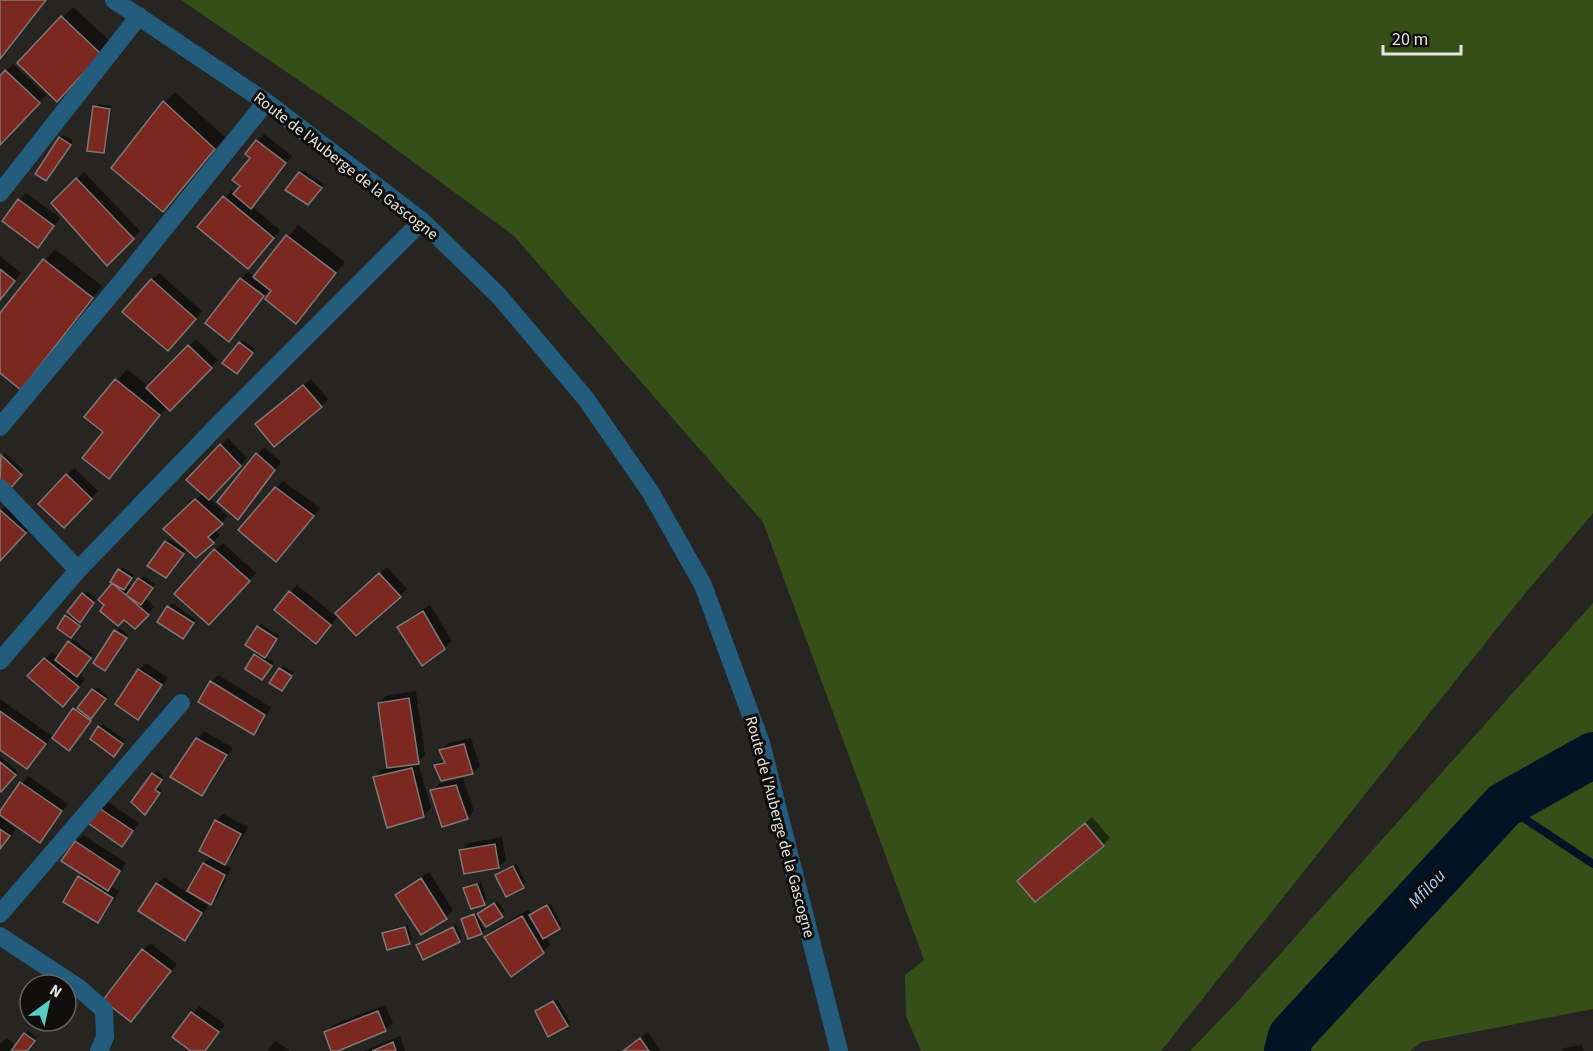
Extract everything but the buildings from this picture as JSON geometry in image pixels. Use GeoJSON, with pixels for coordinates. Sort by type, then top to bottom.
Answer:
{"type":"FeatureCollection","features":[{"type":"Feature","properties":{"kind":"street","name":"Route de l'Auberge de la Gascogne"},"geometry":{"type":"LineString","coordinates":[[114,0],[266,102],[422,221],[499,296],[586,399],[651,493],[703,585],[761,743],[839,1051]]}},
{"type":"Feature","properties":{"kind":"street"},"geometry":{"type":"LineString","coordinates":[[0,193],[139,16]]}},
{"type":"Feature","properties":{"kind":"street"},"geometry":{"type":"LineString","coordinates":[[0,426],[266,102]]}},
{"type":"Feature","properties":{"kind":"street"},"geometry":{"type":"LineString","coordinates":[[0,661],[78,570],[217,426],[422,221]]}},
{"type":"Feature","properties":{"kind":"street"},"geometry":{"type":"LineString","coordinates":[[0,488],[78,570]]}},
{"type":"Feature","properties":{"kind":"street"},"geometry":{"type":"LineString","coordinates":[[0,914],[181,703]]}},
{"type":"Feature","properties":{"kind":"street"},"geometry":{"type":"LineString","coordinates":[[0,936],[79,987],[104,1010],[105,1037],[99,1051]]}},
{"type":"Feature","properties":{"kind":"green space"},"geometry":{"type":"Polygon","coordinates":[[[181,0],[1593,0],[1593,513],[1514,607],[1161,1051],[921,1051],[906,1016],[905,975],[924,960],[763,522],[514,236],[348,114],[181,0]]]}},
{"type":"Feature","properties":{"kind":"green space"},"geometry":{"type":"Polygon","coordinates":[[[1593,603],[1593,1009],[1422,1042],[1410,1051],[1190,1051],[1240,999],[1593,603]]]}},
{"type":"Feature","properties":{"kind":"waterway","name":"Mfilou"},"geometry":{"type":"LineString","coordinates":[[1287,1051],[1291,1036],[1504,805],[1593,755]]}},
{"type":"Feature","properties":{"kind":"waterway"},"geometry":{"type":"LineString","coordinates":[[1504,805],[1593,864]]}}]}
